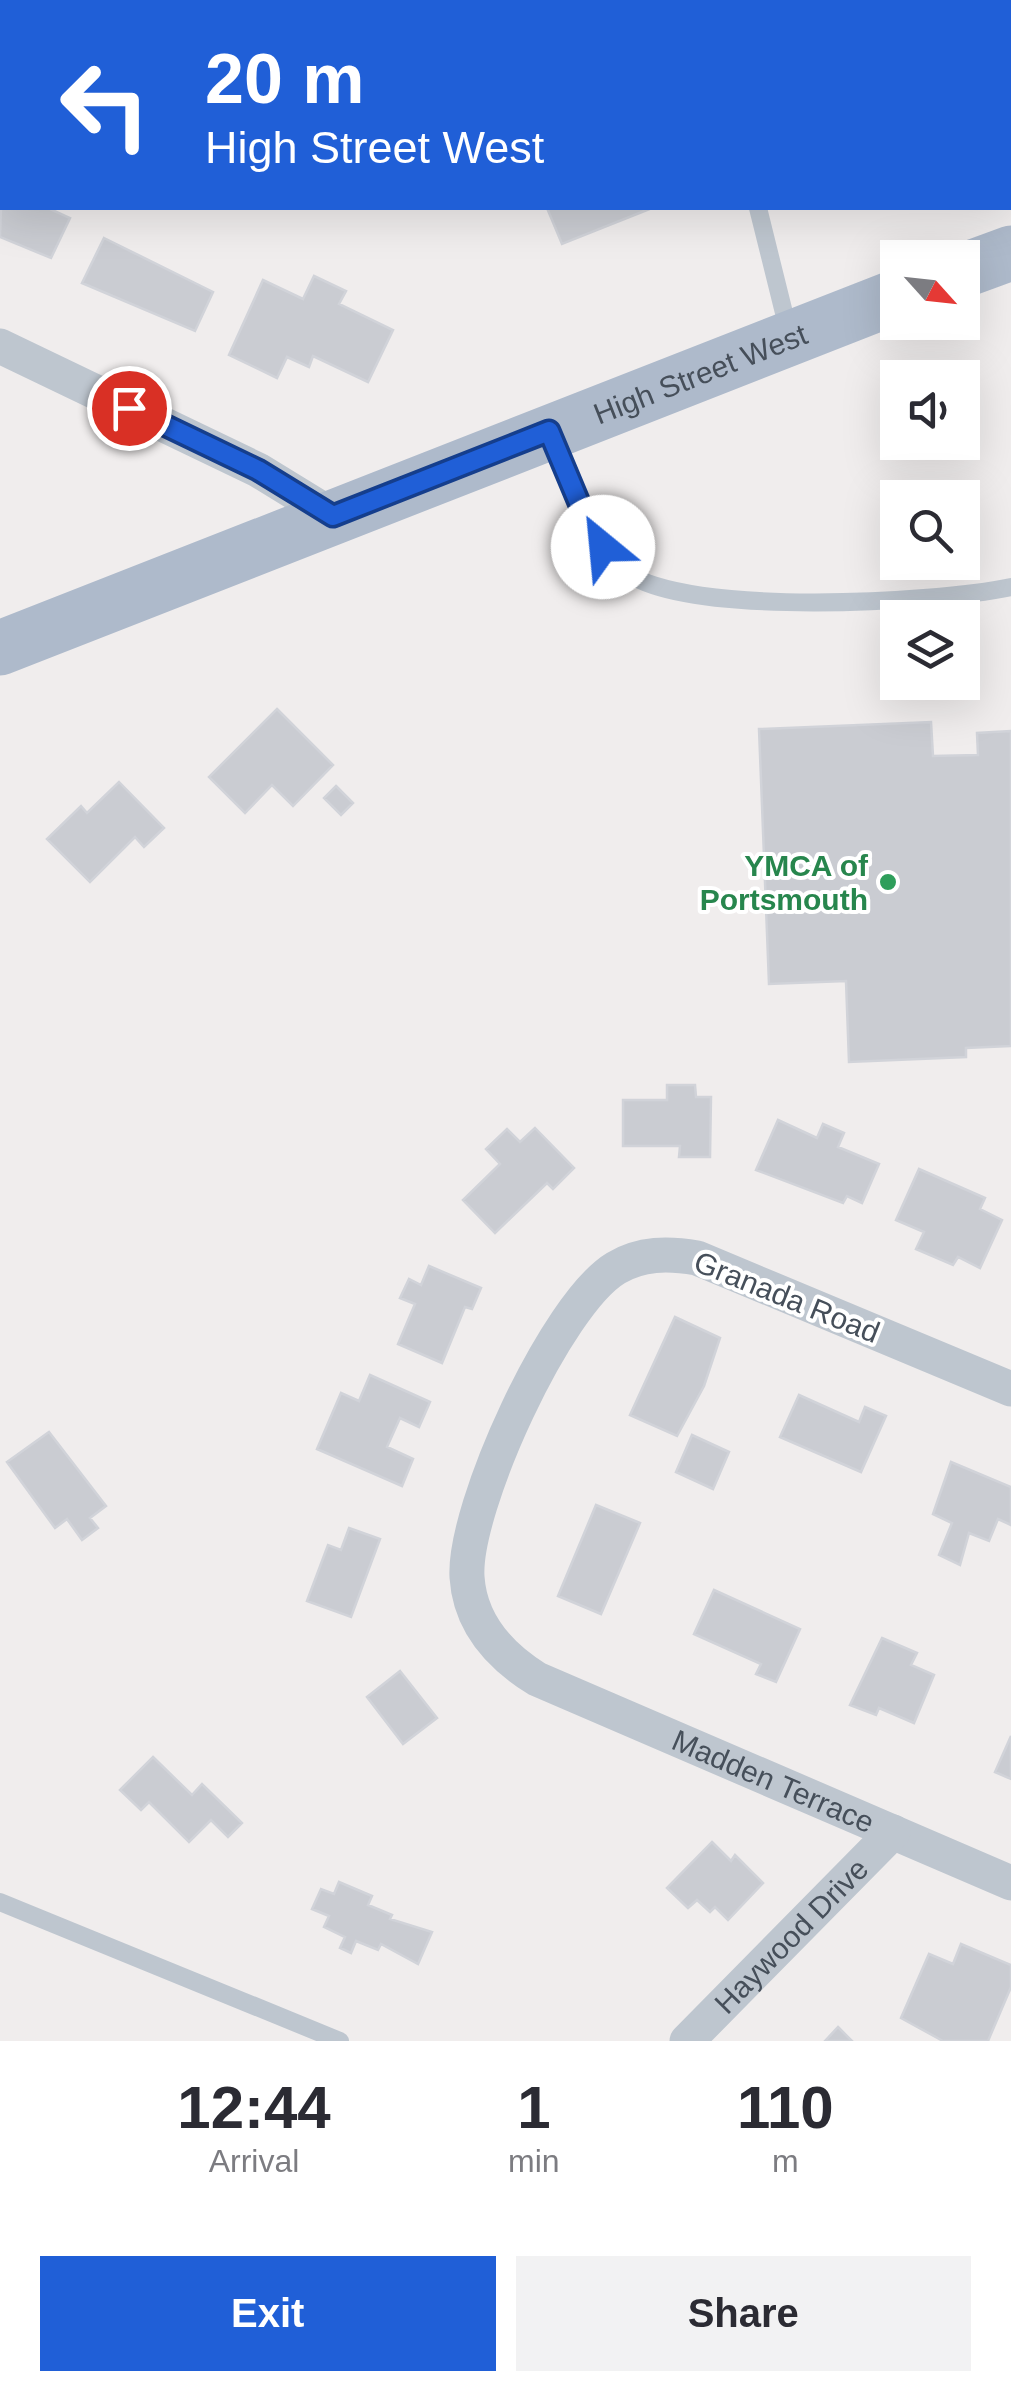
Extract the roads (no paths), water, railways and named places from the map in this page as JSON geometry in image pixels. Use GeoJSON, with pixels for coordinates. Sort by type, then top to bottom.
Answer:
{"type":"FeatureCollection","features":[{"type":"Feature","properties":{"kind":"main road"},"geometry":{"type":"LineString","coordinates":[[980,264],[1011,253]]}},
{"type":"Feature","properties":{"kind":"main road","name":"High Street West"},"geometry":{"type":"LineString","coordinates":[[0,648],[880,303]]}},
{"type":"Feature","properties":{"kind":"street"},"geometry":{"type":"LineString","coordinates":[[0,346],[258,470],[333,516]]}},
{"type":"Feature","properties":{"kind":"street","name":"Granada Road"},"geometry":{"type":"LineString","coordinates":[[537,1680],[510,1662],[488,1638],[474,1610],[467,1578],[468,1547],[513,1418],[557,1340],[594,1286],[615,1268],[669,1254],[696,1258],[1011,1388]]}},
{"type":"Feature","properties":{"kind":"street","name":"Madden Terrace"},"geometry":{"type":"LineString","coordinates":[[537,1680],[1011,1883]]}},
{"type":"Feature","properties":{"kind":"street","name":"Haywood Drive"},"geometry":{"type":"LineString","coordinates":[[687,2041],[892,1832]]}},
{"type":"Feature","properties":{"kind":"lane"},"geometry":{"type":"LineString","coordinates":[[758,210],[790,336]]}},
{"type":"Feature","properties":{"kind":"lane"},"geometry":{"type":"LineString","coordinates":[[549,431],[585,517],[603,547],[626,572],[660,588],[698,598],[787,602],[956,596],[1011,588]]}},
{"type":"Feature","properties":{"kind":"lane"},"geometry":{"type":"LineString","coordinates":[[0,1902],[340,2041]]}},
{"type":"Feature","properties":{"kind":"place","name":"YMCA of Portsmouth"},"geometry":{"type":"Point","coordinates":[888,882]}}]}
